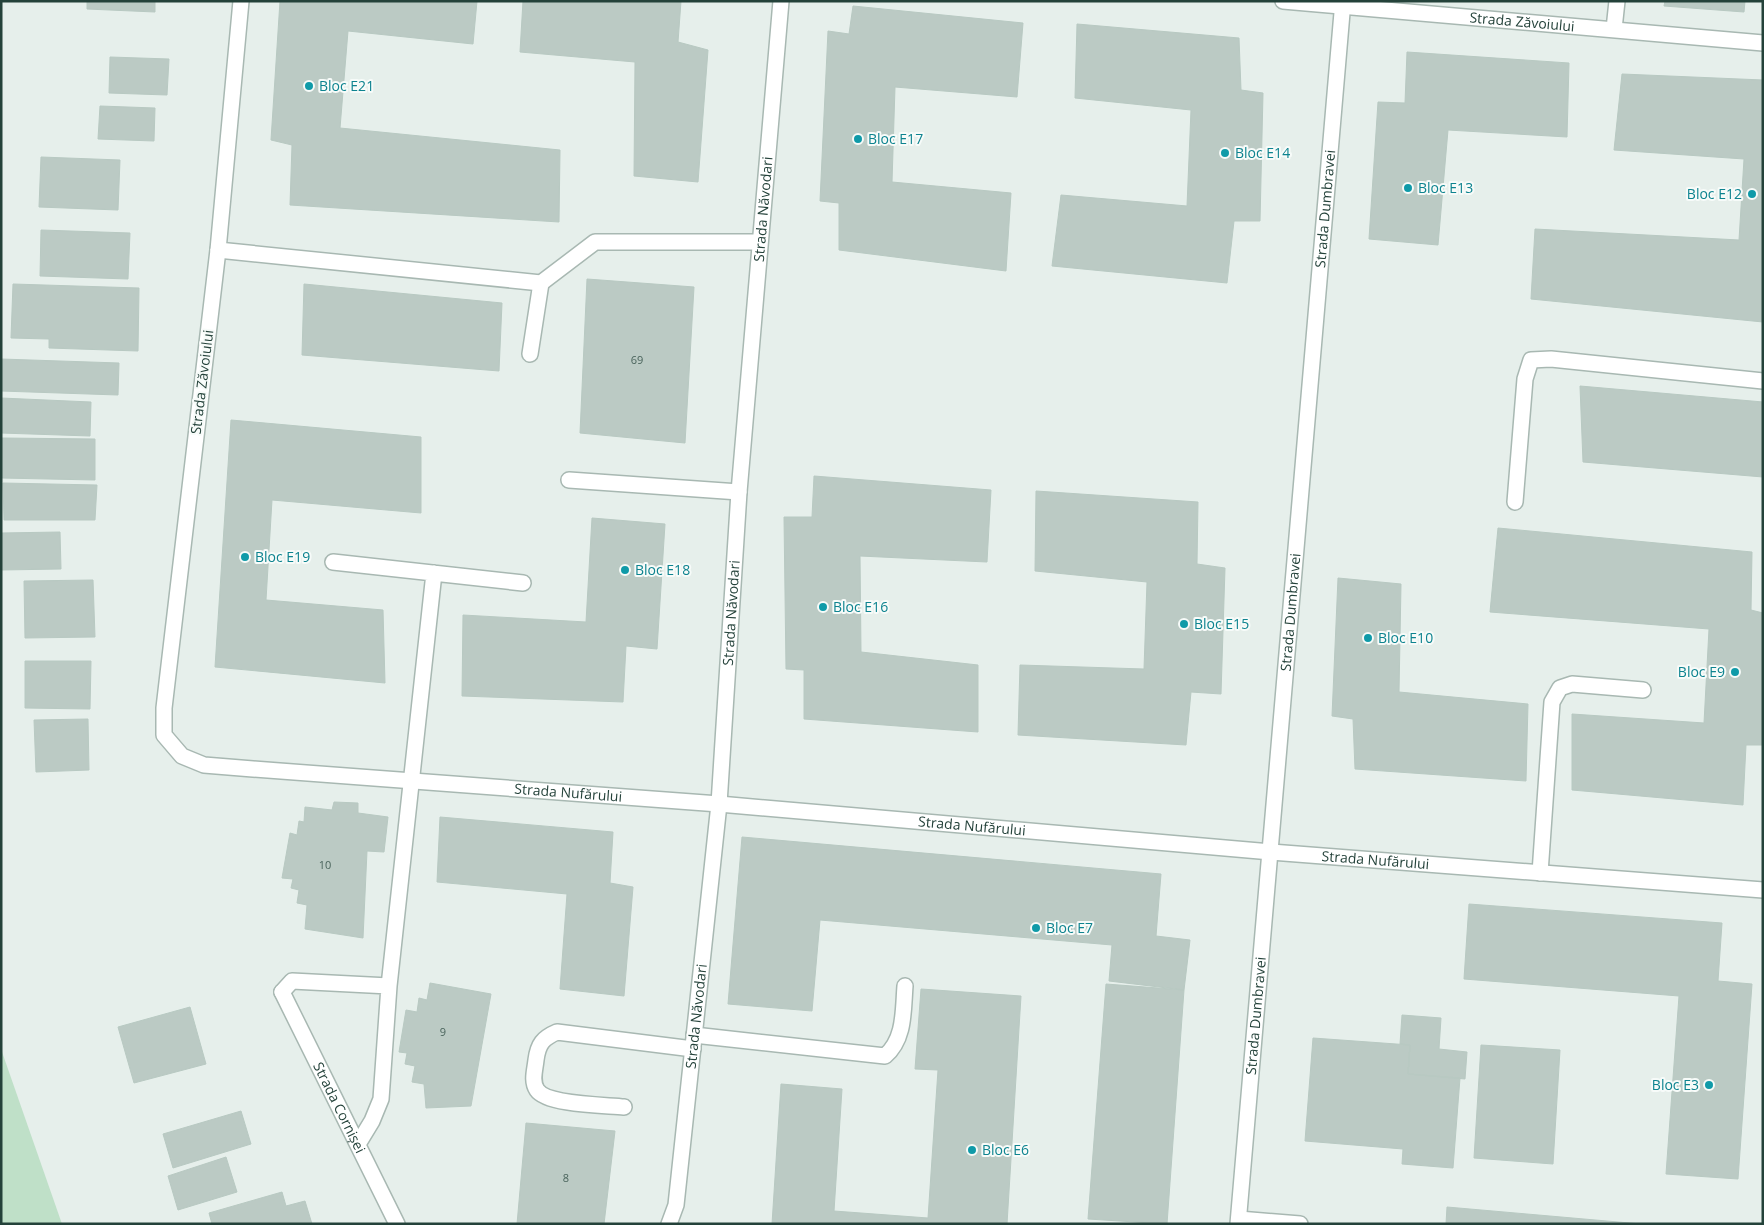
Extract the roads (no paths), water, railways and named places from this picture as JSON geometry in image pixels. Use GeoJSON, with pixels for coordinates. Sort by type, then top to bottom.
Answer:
{"type":"FeatureCollection","features":[{"type":"Feature","properties":{"kind":"street","name":"Strada Zăvoiului"},"geometry":{"type":"LineString","coordinates":[[182,756],[164,735],[164,708],[218,250],[241,1]]}},
{"type":"Feature","properties":{"kind":"street","name":"Strada Năvodari"},"geometry":{"type":"LineString","coordinates":[[669,1224],[676,1205],[719,804],[739,492],[781,1]]}},
{"type":"Feature","properties":{"kind":"street","name":"Strada Zăvoiului"},"geometry":{"type":"LineString","coordinates":[[1282,1],[1343,4],[1763,42]]}},
{"type":"Feature","properties":{"kind":"street"},"geometry":{"type":"LineString","coordinates":[[1614,29],[1617,1]]}},
{"type":"Feature","properties":{"kind":"street","name":"Strada Dumbravei"},"geometry":{"type":"LineString","coordinates":[[1239,1222],[1343,4]]}},
{"type":"Feature","properties":{"kind":"street"},"geometry":{"type":"LineString","coordinates":[[218,250],[541,283],[595,242],[759,242]]}},
{"type":"Feature","properties":{"kind":"street"},"geometry":{"type":"LineString","coordinates":[[530,354],[541,283]]}},
{"type":"Feature","properties":{"kind":"street"},"geometry":{"type":"LineString","coordinates":[[1515,502],[1525,379],[1531,360],[1551,360],[1763,381]]}},
{"type":"Feature","properties":{"kind":"street"},"geometry":{"type":"LineString","coordinates":[[569,480],[739,492]]}},
{"type":"Feature","properties":{"kind":"street"},"geometry":{"type":"LineString","coordinates":[[333,562],[523,583]]}},
{"type":"Feature","properties":{"kind":"street"},"geometry":{"type":"LineString","coordinates":[[358,1144],[372,1121],[381,1099],[389,986],[434,573]]}},
{"type":"Feature","properties":{"kind":"street"},"geometry":{"type":"LineString","coordinates":[[1540,873],[1552,702],[1560,688],[1572,684],[1643,690]]}},
{"type":"Feature","properties":{"kind":"street","name":"Strada Nufărului"},"geometry":{"type":"LineString","coordinates":[[182,756],[204,765],[719,804],[1270,852],[1763,890]]}},
{"type":"Feature","properties":{"kind":"street","name":"Strada Cornișei"},"geometry":{"type":"LineString","coordinates":[[389,986],[292,981],[282,992],[397,1224]]}},
{"type":"Feature","properties":{"kind":"street"},"geometry":{"type":"LineString","coordinates":[[624,1107],[551,1100],[538,1091],[534,1079],[538,1046],[546,1037],[557,1032],[885,1056],[894,1048],[901,1031],[905,986]]}},
{"type":"Feature","properties":{"kind":"street"},"geometry":{"type":"LineString","coordinates":[[1239,1222],[1300,1224]]}},
{"type":"Feature","properties":{"kind":"place","name":"Bloc E21"},"geometry":{"type":"Point","coordinates":[309,86]}},
{"type":"Feature","properties":{"kind":"place","name":"Bloc E17"},"geometry":{"type":"Point","coordinates":[858,139]}},
{"type":"Feature","properties":{"kind":"place","name":"Bloc E14"},"geometry":{"type":"Point","coordinates":[1225,153]}},
{"type":"Feature","properties":{"kind":"place","name":"Bloc E13"},"geometry":{"type":"Point","coordinates":[1408,188]}},
{"type":"Feature","properties":{"kind":"place","name":"Bloc E12"},"geometry":{"type":"Point","coordinates":[1752,194]}},
{"type":"Feature","properties":{"kind":"place","name":"Bloc E19"},"geometry":{"type":"Point","coordinates":[245,557]}},
{"type":"Feature","properties":{"kind":"place","name":"Bloc E18"},"geometry":{"type":"Point","coordinates":[625,570]}},
{"type":"Feature","properties":{"kind":"place","name":"Bloc E16"},"geometry":{"type":"Point","coordinates":[823,607]}},
{"type":"Feature","properties":{"kind":"place","name":"Bloc E15"},"geometry":{"type":"Point","coordinates":[1184,624]}},
{"type":"Feature","properties":{"kind":"place","name":"Bloc E10"},"geometry":{"type":"Point","coordinates":[1368,638]}},
{"type":"Feature","properties":{"kind":"place","name":"Bloc E9"},"geometry":{"type":"Point","coordinates":[1735,672]}},
{"type":"Feature","properties":{"kind":"place","name":"Bloc E7"},"geometry":{"type":"Point","coordinates":[1036,928]}},
{"type":"Feature","properties":{"kind":"place","name":"Bloc E3"},"geometry":{"type":"Point","coordinates":[1709,1085]}},
{"type":"Feature","properties":{"kind":"place","name":"Bloc E6"},"geometry":{"type":"Point","coordinates":[972,1150]}}]}
